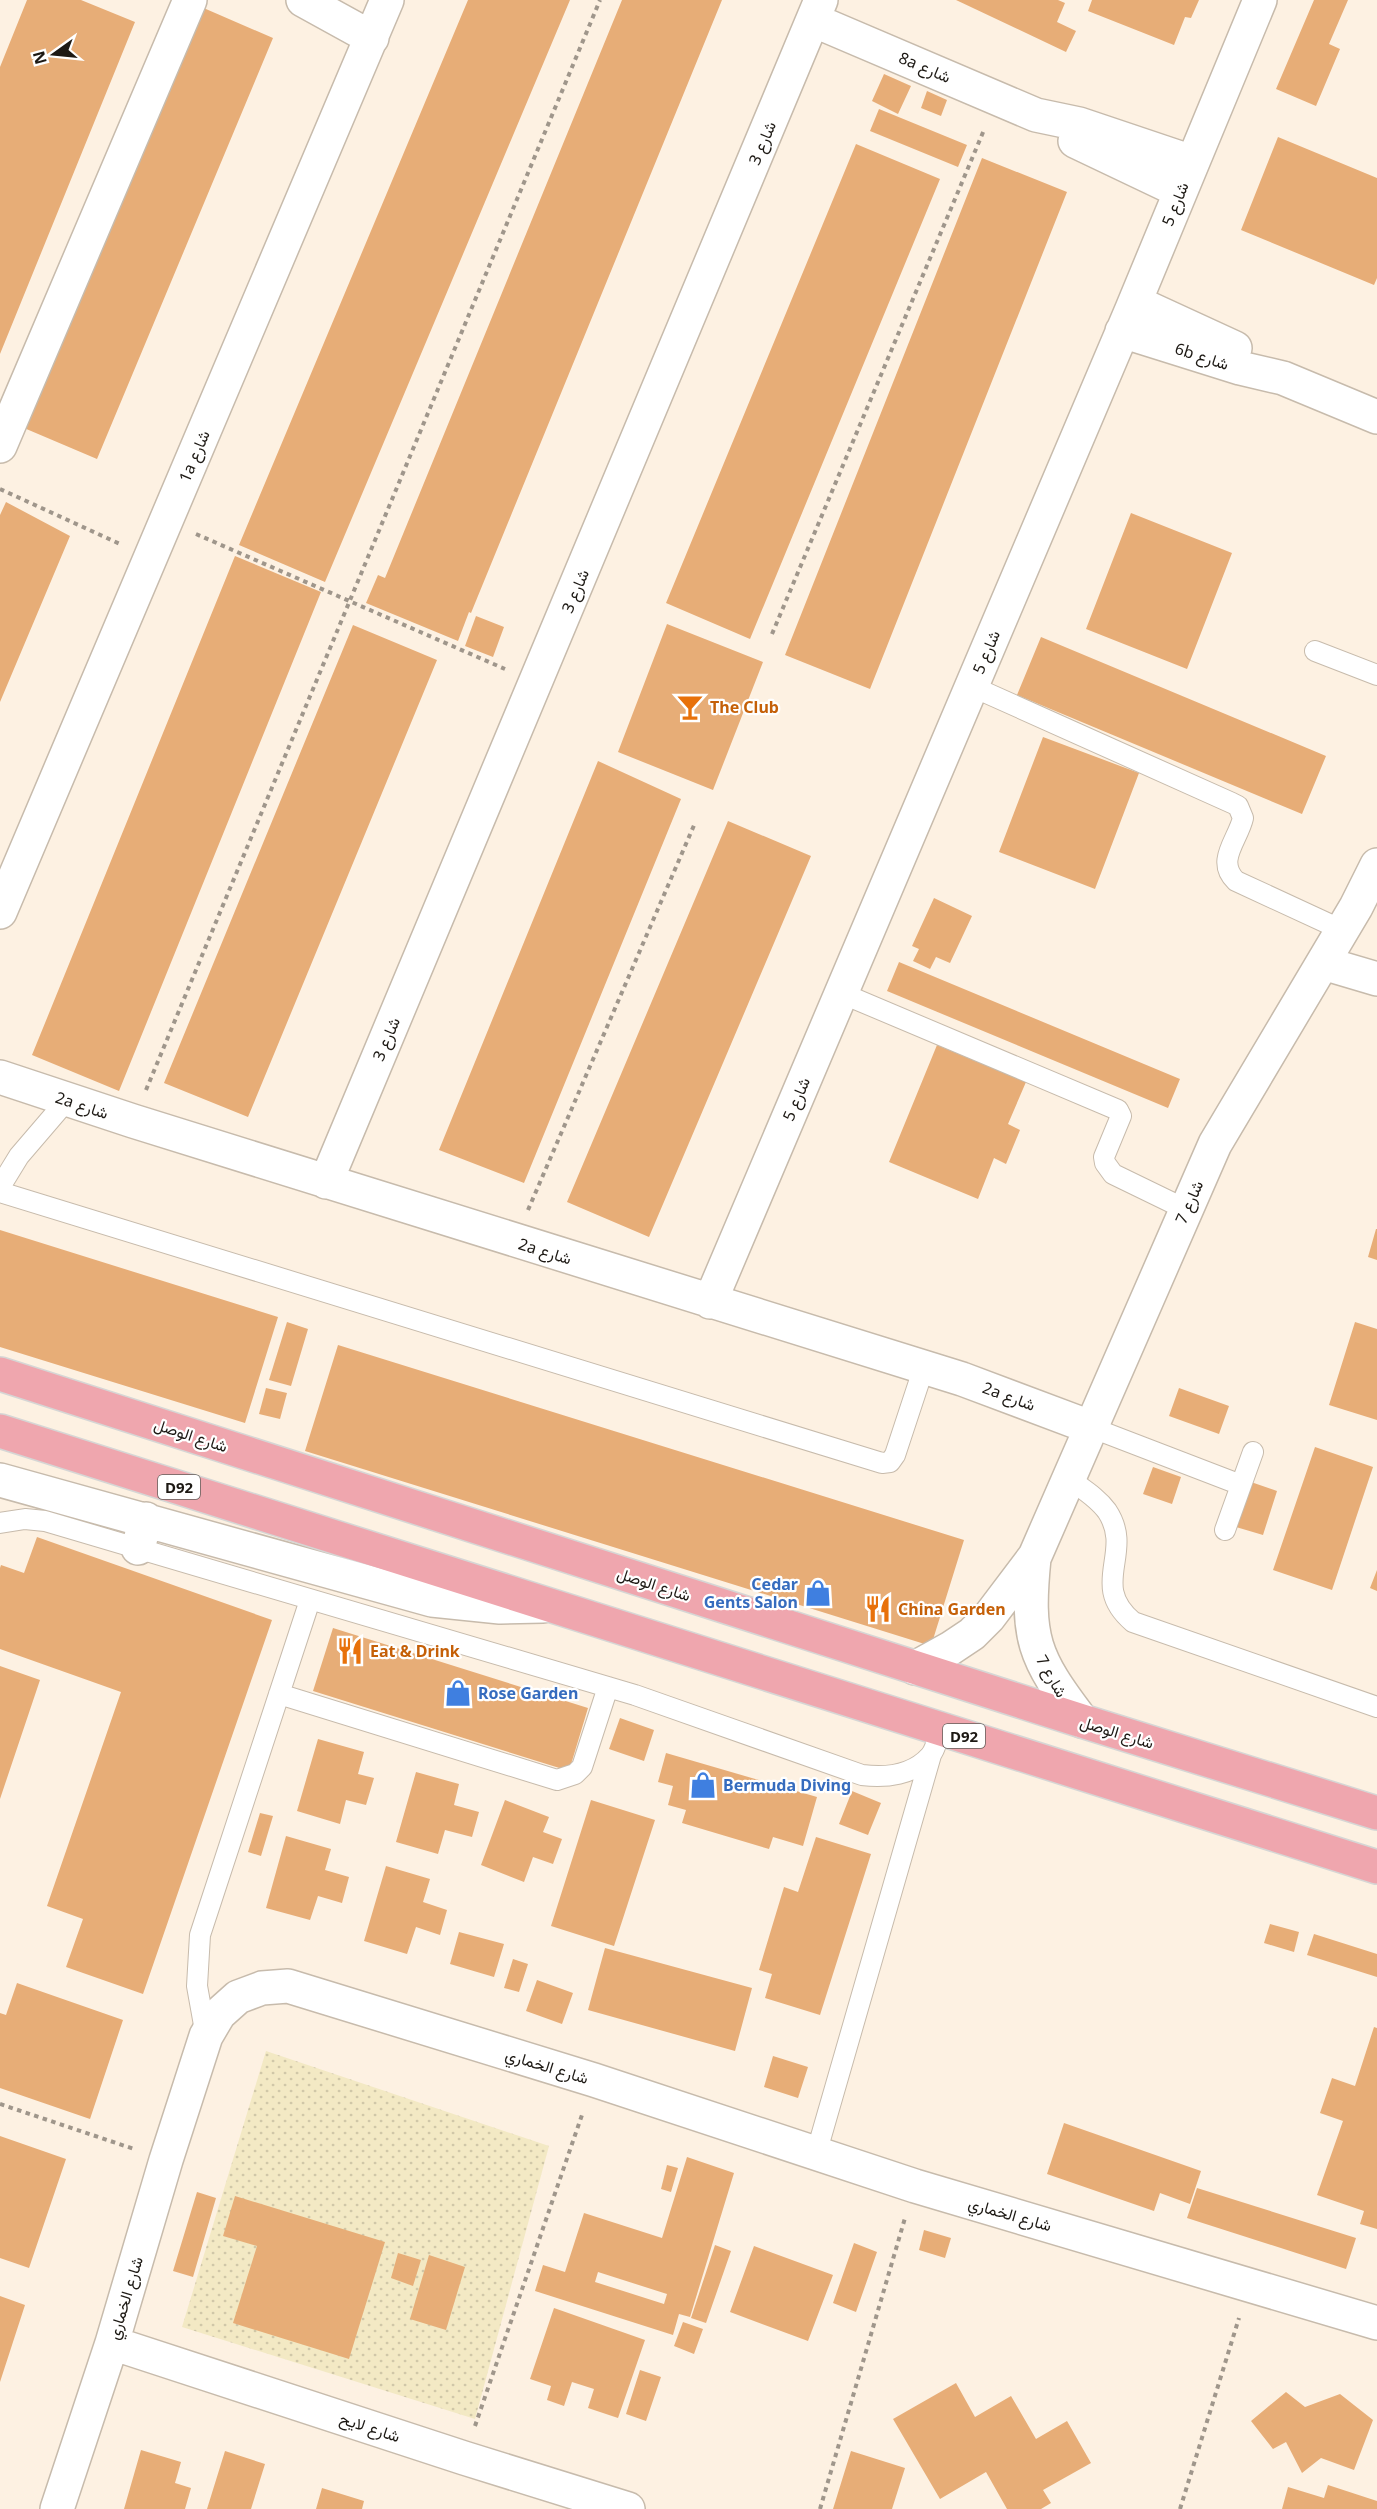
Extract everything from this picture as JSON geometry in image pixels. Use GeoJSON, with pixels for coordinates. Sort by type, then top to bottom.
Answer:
{"type":"FeatureCollection","features":[{"type":"Feature","properties":{"kind":"main road","name":"شارع الوصل"},"geometry":{"type":"LineString","coordinates":[[0,1374],[915,1668],[1377,1813]]}},
{"type":"Feature","properties":{"kind":"main road","name":"D92"},"geometry":{"type":"LineString","coordinates":[[0,1431],[551,1605],[936,1742],[1377,1867]]}},
{"type":"Feature","properties":{"kind":"street"},"geometry":{"type":"LineString","coordinates":[[0,446],[190,0]]}},
{"type":"Feature","properties":{"kind":"street"},"geometry":{"type":"LineString","coordinates":[[303,0],[375,12]]}},
{"type":"Feature","properties":{"kind":"street","name":"شارع 5"},"geometry":{"type":"LineString","coordinates":[[710,1302],[1260,0]]}},
{"type":"Feature","properties":{"kind":"street","name":"8a شارع"},"geometry":{"type":"LineString","coordinates":[[817,10],[997,98],[1036,115],[1079,124],[1186,176]]}},
{"type":"Feature","properties":{"kind":"street","name":"شارع 3"},"geometry":{"type":"LineString","coordinates":[[326,1182],[817,10]]}},
{"type":"Feature","properties":{"kind":"street","name":"1a شارع"},"geometry":{"type":"LineString","coordinates":[[0,912],[166,520],[375,12]]}},
{"type":"Feature","properties":{"kind":"street","name":"6b شارع"},"geometry":{"type":"LineString","coordinates":[[1128,317],[1245,353],[1283,378],[1377,417]]}},
{"type":"Feature","properties":{"kind":"street","name":"شارع 7"},"geometry":{"type":"LineString","coordinates":[[915,1668],[972,1634],[989,1617],[1035,1556],[1215,1144],[1323,963],[1377,865]]}},
{"type":"Feature","properties":{"kind":"street"},"geometry":{"type":"LineString","coordinates":[[1323,963],[1377,979]]}},
{"type":"Feature","properties":{"kind":"street","name":"2a شارع"},"geometry":{"type":"LineString","coordinates":[[0,1077],[326,1182],[924,1367],[1024,1401],[1090,1427]]}},
{"type":"Feature","properties":{"kind":"street"},"geometry":{"type":"LineString","coordinates":[[0,1480],[142,1534],[432,1599],[500,1607],[551,1605]]}},
{"type":"Feature","properties":{"kind":"street","name":"شارع 7"},"geometry":{"type":"LineString","coordinates":[[1035,1556],[1030,1601],[1036,1648],[1055,1686],[1082,1721]]}},
{"type":"Feature","properties":{"kind":"street","name":"شارع الخماري"},"geometry":{"type":"LineString","coordinates":[[57,2509],[112,2343],[166,2160],[206,2036],[219,2014],[238,1997],[262,1988],[288,1986],[594,2080],[915,2186],[1377,2323]]}},
{"type":"Feature","properties":{"kind":"street","name":"شارع لايح"},"geometry":{"type":"LineString","coordinates":[[112,2343],[628,2509]]}},
{"type":"Feature","properties":{"kind":"lane"},"geometry":{"type":"LineString","coordinates":[[1315,651],[1377,675]]}},
{"type":"Feature","properties":{"kind":"lane"},"geometry":{"type":"LineString","coordinates":[[971,686],[1238,806],[1243,818],[1227,859],[1230,875],[1236,881],[1342,930]]}},
{"type":"Feature","properties":{"kind":"lane"},"geometry":{"type":"LineString","coordinates":[[841,993],[1118,1110],[1121,1116],[1104,1157],[1108,1169],[1113,1174],[1185,1209]]}},
{"type":"Feature","properties":{"kind":"lane"},"geometry":{"type":"LineString","coordinates":[[0,1187],[19,1155],[68,1100]]}},
{"type":"Feature","properties":{"kind":"lane"},"geometry":{"type":"LineString","coordinates":[[0,1192],[882,1463],[890,1462],[895,1455],[924,1367]]}},
{"type":"Feature","properties":{"kind":"lane"},"geometry":{"type":"LineString","coordinates":[[1090,1427],[1241,1485]]}},
{"type":"Feature","properties":{"kind":"lane"},"geometry":{"type":"LineString","coordinates":[[1225,1530],[1253,1452]]}},
{"type":"Feature","properties":{"kind":"lane"},"geometry":{"type":"LineString","coordinates":[[1068,1478],[1095,1498],[1106,1510],[1114,1526],[1118,1542],[1111,1575],[1112,1589],[1123,1613],[1133,1622],[1377,1707]]}},
{"type":"Feature","properties":{"kind":"lane"},"geometry":{"type":"LineString","coordinates":[[0,1523],[25,1519],[142,1534],[309,1600],[608,1687],[862,1775],[898,1774],[913,1768],[936,1742]]}},
{"type":"Feature","properties":{"kind":"lane"},"geometry":{"type":"LineString","coordinates":[[206,2036],[197,1986],[201,1935],[309,1600]]}},
{"type":"Feature","properties":{"kind":"lane"},"geometry":{"type":"LineString","coordinates":[[279,1694],[557,1780],[575,1774],[582,1767],[608,1687]]}},
{"type":"Feature","properties":{"kind":"lane"},"geometry":{"type":"LineString","coordinates":[[816,2154],[936,1742]]}},
{"type":"Feature","properties":{"kind":"path"},"geometry":{"type":"LineString","coordinates":[[133,1121],[600,0]]}},
{"type":"Feature","properties":{"kind":"path"},"geometry":{"type":"LineString","coordinates":[[772,634],[997,98]]}},
{"type":"Feature","properties":{"kind":"path"},"geometry":{"type":"LineString","coordinates":[[0,489],[150,558]]}},
{"type":"Feature","properties":{"kind":"path"},"geometry":{"type":"LineString","coordinates":[[166,520],[536,683]]}},
{"type":"Feature","properties":{"kind":"path"},"geometry":{"type":"LineString","coordinates":[[515,1241],[695,823]]}},
{"type":"Feature","properties":{"kind":"path"},"geometry":{"type":"LineString","coordinates":[[464,2458],[594,2080]]}},
{"type":"Feature","properties":{"kind":"path"},"geometry":{"type":"LineString","coordinates":[[0,2104],[166,2160]]}},
{"type":"Feature","properties":{"kind":"path"},"geometry":{"type":"LineString","coordinates":[[820,2509],[915,2186]]}},
{"type":"Feature","properties":{"kind":"path"},"geometry":{"type":"LineString","coordinates":[[1180,2509],[1249,2284]]}},
{"type":"Feature","properties":{"kind":"sand"},"geometry":{"type":"Polygon","coordinates":[[[266,2051],[549,2146],[475,2419],[182,2327],[266,2051]]]}},
{"type":"Feature","properties":{"kind":"building"},"geometry":{"type":"Polygon","coordinates":[[[27,0],[81,0],[135,22],[0,354],[0,67],[27,0]]]}},
{"type":"Feature","properties":{"kind":"building"},"geometry":{"type":"Polygon","coordinates":[[[468,0],[570,0],[325,582],[239,545],[468,0]]]}},
{"type":"Feature","properties":{"kind":"building"},"geometry":{"type":"Polygon","coordinates":[[[622,0],[722,0],[458,641],[366,603],[378,575],[385,578],[622,0]]]}},
{"type":"Feature","properties":{"kind":"building"},"geometry":{"type":"Polygon","coordinates":[[[956,0],[1058,0],[1065,3],[1057,22],[1076,31],[1066,52],[956,0]]]}},
{"type":"Feature","properties":{"kind":"building"},"geometry":{"type":"Polygon","coordinates":[[[1092,0],[1199,0],[1191,18],[1185,17],[1174,45],[1088,11],[1092,0]]]}},
{"type":"Feature","properties":{"kind":"building"},"geometry":{"type":"Polygon","coordinates":[[[1314,0],[1348,0],[1329,44],[1340,49],[1316,106],[1276,89],[1314,0]]]}},
{"type":"Feature","properties":{"kind":"building"},"geometry":{"type":"Polygon","coordinates":[[[199,6],[273,38],[97,459],[24,428],[199,6]]]}},
{"type":"Feature","properties":{"kind":"building"},"geometry":{"type":"Polygon","coordinates":[[[884,74],[911,86],[898,114],[872,101],[884,74]]]}},
{"type":"Feature","properties":{"kind":"building"},"geometry":{"type":"Polygon","coordinates":[[[927,91],[947,100],[941,116],[921,108],[927,91]]]}},
{"type":"Feature","properties":{"kind":"building"},"geometry":{"type":"Polygon","coordinates":[[[879,109],[967,145],[958,167],[870,131],[879,109]]]}},
{"type":"Feature","properties":{"kind":"building"},"geometry":{"type":"Polygon","coordinates":[[[1278,137],[1377,178],[1377,278],[1374,285],[1241,230],[1278,137]]]}},
{"type":"Feature","properties":{"kind":"building"},"geometry":{"type":"Polygon","coordinates":[[[856,144],[940,179],[750,639],[666,603],[856,144]]]}},
{"type":"Feature","properties":{"kind":"building"},"geometry":{"type":"Polygon","coordinates":[[[982,158],[1067,192],[870,689],[785,655],[982,158]]]}},
{"type":"Feature","properties":{"kind":"building"},"geometry":{"type":"Polygon","coordinates":[[[6,502],[70,536],[0,702],[0,515],[6,502]]]}},
{"type":"Feature","properties":{"kind":"building"},"geometry":{"type":"Polygon","coordinates":[[[1131,513],[1232,553],[1187,669],[1086,629],[1131,513]]]}},
{"type":"Feature","properties":{"kind":"building"},"geometry":{"type":"Polygon","coordinates":[[[235,556],[321,592],[119,1091],[32,1055],[235,556]]]}},
{"type":"Feature","properties":{"kind":"building"},"geometry":{"type":"Polygon","coordinates":[[[476,616],[504,627],[493,657],[465,646],[476,616]]]}},
{"type":"Feature","properties":{"kind":"building","name":"The Club"},"geometry":{"type":"Polygon","coordinates":[[[667,624],[763,662],[713,790],[618,752],[667,624]]]}},
{"type":"Feature","properties":{"kind":"building"},"geometry":{"type":"Polygon","coordinates":[[[353,625],[437,660],[248,1117],[164,1083],[353,625]]]}},
{"type":"Feature","properties":{"kind":"building"},"geometry":{"type":"Polygon","coordinates":[[[1041,637],[1326,756],[1302,814],[1017,695],[1041,637]]]}},
{"type":"Feature","properties":{"kind":"building"},"geometry":{"type":"Polygon","coordinates":[[[1043,737],[1139,773],[1095,889],[999,852],[1043,737]]]}},
{"type":"Feature","properties":{"kind":"building"},"geometry":{"type":"Polygon","coordinates":[[[598,761],[681,799],[524,1183],[439,1150],[598,761]]]}},
{"type":"Feature","properties":{"kind":"building"},"geometry":{"type":"Polygon","coordinates":[[[728,821],[811,856],[649,1237],[567,1202],[728,821]]]}},
{"type":"Feature","properties":{"kind":"building"},"geometry":{"type":"Polygon","coordinates":[[[934,898],[972,916],[950,963],[936,957],[930,969],[913,961],[919,949],[912,946],[934,898]]]}},
{"type":"Feature","properties":{"kind":"building"},"geometry":{"type":"Polygon","coordinates":[[[899,962],[1180,1079],[1168,1108],[887,991],[899,962]]]}},
{"type":"Feature","properties":{"kind":"building"},"geometry":{"type":"Polygon","coordinates":[[[937,1045],[1026,1082],[1008,1124],[1020,1130],[1006,1164],[994,1158],[978,1199],[889,1162],[937,1045]]]}},
{"type":"Feature","properties":{"kind":"building"},"geometry":{"type":"Polygon","coordinates":[[[1377,1229],[1377,1260],[1368,1257],[1377,1229]]]}},
{"type":"Feature","properties":{"kind":"building"},"geometry":{"type":"Polygon","coordinates":[[[0,1230],[278,1317],[245,1423],[0,1347],[0,1230]]]}},
{"type":"Feature","properties":{"kind":"building"},"geometry":{"type":"Polygon","coordinates":[[[287,1322],[308,1329],[291,1386],[269,1380],[287,1322]]]}},
{"type":"Feature","properties":{"kind":"building"},"geometry":{"type":"Polygon","coordinates":[[[1355,1322],[1377,1329],[1377,1420],[1329,1405],[1355,1322]]]}},
{"type":"Feature","properties":{"kind":"building"},"geometry":{"type":"Polygon","coordinates":[[[338,1345],[964,1540],[931,1646],[305,1451],[338,1345]]]}},
{"type":"Feature","properties":{"kind":"building"},"geometry":{"type":"Polygon","coordinates":[[[266,1388],[287,1393],[280,1419],[259,1414],[266,1388]]]}},
{"type":"Feature","properties":{"kind":"building"},"geometry":{"type":"Polygon","coordinates":[[[1179,1388],[1229,1406],[1219,1434],[1169,1416],[1179,1388]]]}},
{"type":"Feature","properties":{"kind":"building"},"geometry":{"type":"Polygon","coordinates":[[[1315,1447],[1373,1467],[1332,1590],[1273,1570],[1315,1447]]]}},
{"type":"Feature","properties":{"kind":"building"},"geometry":{"type":"Polygon","coordinates":[[[1153,1467],[1181,1477],[1172,1504],[1143,1494],[1153,1467]]]}},
{"type":"Feature","properties":{"kind":"building"},"geometry":{"type":"Polygon","coordinates":[[[1251,1482],[1277,1491],[1263,1535],[1236,1527],[1251,1482]]]}},
{"type":"Feature","properties":{"kind":"building"},"geometry":{"type":"Polygon","coordinates":[[[37,1537],[272,1620],[143,1994],[66,1967],[83,1919],[47,1906],[121,1692],[0,1649],[0,1568],[1,1565],[24,1573],[37,1537]]]}},
{"type":"Feature","properties":{"kind":"building"},"geometry":{"type":"Polygon","coordinates":[[[1377,1570],[1377,1591],[1370,1588],[1377,1570]]]}},
{"type":"Feature","properties":{"kind":"building"},"geometry":{"type":"Polygon","coordinates":[[[333,1628],[588,1708],[569,1771],[313,1691],[333,1628]]]}},
{"type":"Feature","properties":{"kind":"building"},"geometry":{"type":"Polygon","coordinates":[[[0,1666],[40,1680],[0,1799],[0,1666]]]}},
{"type":"Feature","properties":{"kind":"building"},"geometry":{"type":"Polygon","coordinates":[[[620,1718],[654,1730],[644,1761],[609,1749],[620,1718]]]}},
{"type":"Feature","properties":{"kind":"building"},"geometry":{"type":"Polygon","coordinates":[[[318,1739],[364,1752],[358,1774],[374,1778],[366,1805],[346,1800],[340,1824],[297,1811],[318,1739]]]}},
{"type":"Feature","properties":{"kind":"building"},"geometry":{"type":"Polygon","coordinates":[[[666,1753],[817,1797],[803,1846],[773,1837],[769,1849],[682,1823],[686,1810],[668,1805],[673,1786],[658,1782],[666,1753]]]}},
{"type":"Feature","properties":{"kind":"building"},"geometry":{"type":"Polygon","coordinates":[[[416,1772],[459,1784],[454,1805],[479,1812],[472,1837],[445,1830],[438,1854],[396,1842],[416,1772]]]}},
{"type":"Feature","properties":{"kind":"building"},"geometry":{"type":"Polygon","coordinates":[[[852,1791],[881,1803],[868,1835],[839,1824],[852,1791]]]}},
{"type":"Feature","properties":{"kind":"building"},"geometry":{"type":"Polygon","coordinates":[[[505,1800],[549,1817],[543,1832],[562,1839],[553,1864],[533,1857],[524,1882],[481,1865],[505,1800]]]}},
{"type":"Feature","properties":{"kind":"building"},"geometry":{"type":"Polygon","coordinates":[[[591,1800],[655,1820],[614,1946],[551,1926],[591,1800]]]}},
{"type":"Feature","properties":{"kind":"building"},"geometry":{"type":"Polygon","coordinates":[[[260,1813],[273,1816],[261,1856],[248,1852],[260,1813]]]}},
{"type":"Feature","properties":{"kind":"building"},"geometry":{"type":"Polygon","coordinates":[[[286,1836],[331,1849],[325,1870],[349,1877],[342,1903],[318,1896],[310,1920],[266,1908],[286,1836]]]}},
{"type":"Feature","properties":{"kind":"building"},"geometry":{"type":"Polygon","coordinates":[[[816,1837],[871,1854],[820,2015],[765,1998],[772,1974],[759,1970],[784,1887],[798,1892],[816,1837]]]}},
{"type":"Feature","properties":{"kind":"building"},"geometry":{"type":"Polygon","coordinates":[[[386,1866],[430,1879],[423,1902],[447,1910],[440,1935],[416,1927],[407,1954],[364,1941],[386,1866]]]}},
{"type":"Feature","properties":{"kind":"building"},"geometry":{"type":"Polygon","coordinates":[[[1270,1924],[1299,1932],[1294,1952],[1264,1943],[1270,1924]]]}},
{"type":"Feature","properties":{"kind":"building"},"geometry":{"type":"Polygon","coordinates":[[[459,1932],[504,1944],[494,1977],[450,1964],[459,1932]]]}},
{"type":"Feature","properties":{"kind":"building"},"geometry":{"type":"Polygon","coordinates":[[[1314,1934],[1377,1954],[1377,1977],[1307,1955],[1314,1934]]]}},
{"type":"Feature","properties":{"kind":"building"},"geometry":{"type":"Polygon","coordinates":[[[605,1948],[752,1988],[735,2051],[588,2010],[605,1948]]]}},
{"type":"Feature","properties":{"kind":"building"},"geometry":{"type":"Polygon","coordinates":[[[513,1959],[528,1964],[519,1992],[504,1988],[513,1959]]]}},
{"type":"Feature","properties":{"kind":"building"},"geometry":{"type":"Polygon","coordinates":[[[537,1980],[573,1993],[562,2024],[526,2011],[537,1980]]]}},
{"type":"Feature","properties":{"kind":"building"},"geometry":{"type":"Polygon","coordinates":[[[17,1983],[123,2020],[90,2119],[0,2088],[0,2013],[6,2015],[17,1983]]]}},
{"type":"Feature","properties":{"kind":"building"},"geometry":{"type":"Polygon","coordinates":[[[1374,2027],[1377,2028],[1377,2229],[1360,2224],[1364,2211],[1317,2195],[1343,2121],[1320,2113],[1332,2078],[1355,2086],[1374,2027]]]}},
{"type":"Feature","properties":{"kind":"building"},"geometry":{"type":"Polygon","coordinates":[[[773,2056],[808,2067],[798,2098],[764,2087],[773,2056]]]}},
{"type":"Feature","properties":{"kind":"building"},"geometry":{"type":"Polygon","coordinates":[[[1064,2123],[1201,2171],[1190,2204],[1160,2193],[1154,2211],[1047,2174],[1064,2123]]]}},
{"type":"Feature","properties":{"kind":"building"},"geometry":{"type":"Polygon","coordinates":[[[0,2136],[66,2159],[29,2268],[0,2258],[0,2136]]]}},
{"type":"Feature","properties":{"kind":"building"},"geometry":{"type":"Polygon","coordinates":[[[687,2157],[734,2173],[690,2317],[679,2314],[673,2335],[535,2291],[543,2265],[565,2272],[584,2213],[662,2238],[687,2157]],[[598,2272],[595,2282],[664,2304],[667,2294],[598,2272]]]}},
{"type":"Feature","properties":{"kind":"building"},"geometry":{"type":"Polygon","coordinates":[[[667,2165],[678,2168],[671,2192],[661,2189],[667,2165]]]}},
{"type":"Feature","properties":{"kind":"building"},"geometry":{"type":"Polygon","coordinates":[[[1197,2188],[1356,2238],[1346,2269],[1187,2218],[1197,2188]]]}},
{"type":"Feature","properties":{"kind":"building"},"geometry":{"type":"Polygon","coordinates":[[[197,2192],[216,2198],[193,2277],[173,2271],[197,2192]]]}},
{"type":"Feature","properties":{"kind":"building"},"geometry":{"type":"Polygon","coordinates":[[[235,2196],[385,2242],[349,2359],[233,2323],[257,2246],[223,2236],[235,2196]]]}},
{"type":"Feature","properties":{"kind":"building"},"geometry":{"type":"Polygon","coordinates":[[[924,2230],[951,2238],[945,2258],[919,2250],[924,2230]]]}},
{"type":"Feature","properties":{"kind":"building"},"geometry":{"type":"Polygon","coordinates":[[[854,2243],[877,2252],[856,2312],[833,2303],[854,2243]]]}},
{"type":"Feature","properties":{"kind":"building"},"geometry":{"type":"Polygon","coordinates":[[[715,2245],[731,2251],[706,2323],[691,2318],[715,2245]]]}},
{"type":"Feature","properties":{"kind":"building"},"geometry":{"type":"Polygon","coordinates":[[[754,2246],[833,2275],[808,2341],[730,2312],[754,2246]]]}},
{"type":"Feature","properties":{"kind":"building"},"geometry":{"type":"Polygon","coordinates":[[[398,2253],[421,2260],[413,2286],[391,2278],[398,2253]]]}},
{"type":"Feature","properties":{"kind":"building"},"geometry":{"type":"Polygon","coordinates":[[[429,2255],[465,2267],[446,2330],[410,2319],[429,2255]]]}},
{"type":"Feature","properties":{"kind":"building"},"geometry":{"type":"Polygon","coordinates":[[[0,2296],[25,2305],[0,2382],[0,2296]]]}},
{"type":"Feature","properties":{"kind":"building"},"geometry":{"type":"Polygon","coordinates":[[[554,2308],[645,2340],[618,2418],[588,2408],[594,2389],[572,2382],[564,2406],[547,2400],[551,2386],[530,2379],[554,2308]]]}},
{"type":"Feature","properties":{"kind":"building"},"geometry":{"type":"Polygon","coordinates":[[[683,2322],[703,2329],[694,2354],[674,2346],[683,2322]]]}},
{"type":"Feature","properties":{"kind":"building"},"geometry":{"type":"Polygon","coordinates":[[[640,2370],[661,2377],[646,2421],[626,2414],[640,2370]]]}},
{"type":"Feature","properties":{"kind":"building"},"geometry":{"type":"Polygon","coordinates":[[[956,2383],[975,2417],[1011,2396],[1036,2439],[1067,2421],[1091,2463],[1043,2490],[1051,2503],[1041,2509],[1007,2509],[986,2472],[940,2499],[893,2419],[956,2383]]]}},
{"type":"Feature","properties":{"kind":"building"},"geometry":{"type":"Polygon","coordinates":[[[1286,2392],[1305,2407],[1340,2394],[1373,2420],[1354,2470],[1321,2458],[1302,2473],[1286,2442],[1273,2449],[1251,2421],[1286,2392]]]}},
{"type":"Feature","properties":{"kind":"building"},"geometry":{"type":"Polygon","coordinates":[[[141,2450],[181,2462],[175,2483],[191,2488],[185,2509],[124,2509],[141,2450]]]}},
{"type":"Feature","properties":{"kind":"building"},"geometry":{"type":"Polygon","coordinates":[[[225,2451],[265,2464],[251,2509],[207,2509],[225,2451]]]}},
{"type":"Feature","properties":{"kind":"building"},"geometry":{"type":"Polygon","coordinates":[[[851,2451],[905,2468],[892,2509],[833,2509],[851,2451]]]}},
{"type":"Feature","properties":{"kind":"building"},"geometry":{"type":"Polygon","coordinates":[[[1328,2485],[1377,2501],[1377,2509],[1282,2509],[1288,2487],[1324,2498],[1328,2485]]]}},
{"type":"Feature","properties":{"kind":"building"},"geometry":{"type":"Polygon","coordinates":[[[322,2488],[364,2501],[362,2509],[316,2509],[322,2488]]]}},
{"type":"Feature","properties":{"kind":"place","name":"The Club"},"geometry":{"type":"Point","coordinates":[690,707]}},
{"type":"Feature","properties":{"kind":"place","name":"Cedar Gents Salon"},"geometry":{"type":"Point","coordinates":[818,1593]}},
{"type":"Feature","properties":{"kind":"place","name":"China Garden"},"geometry":{"type":"Point","coordinates":[878,1609]}},
{"type":"Feature","properties":{"kind":"place","name":"Eat & Drink"},"geometry":{"type":"Point","coordinates":[350,1651]}},
{"type":"Feature","properties":{"kind":"place","name":"Rose Garden"},"geometry":{"type":"Point","coordinates":[458,1693]}},
{"type":"Feature","properties":{"kind":"place","name":"Bermuda Diving"},"geometry":{"type":"Point","coordinates":[703,1785]}}]}
